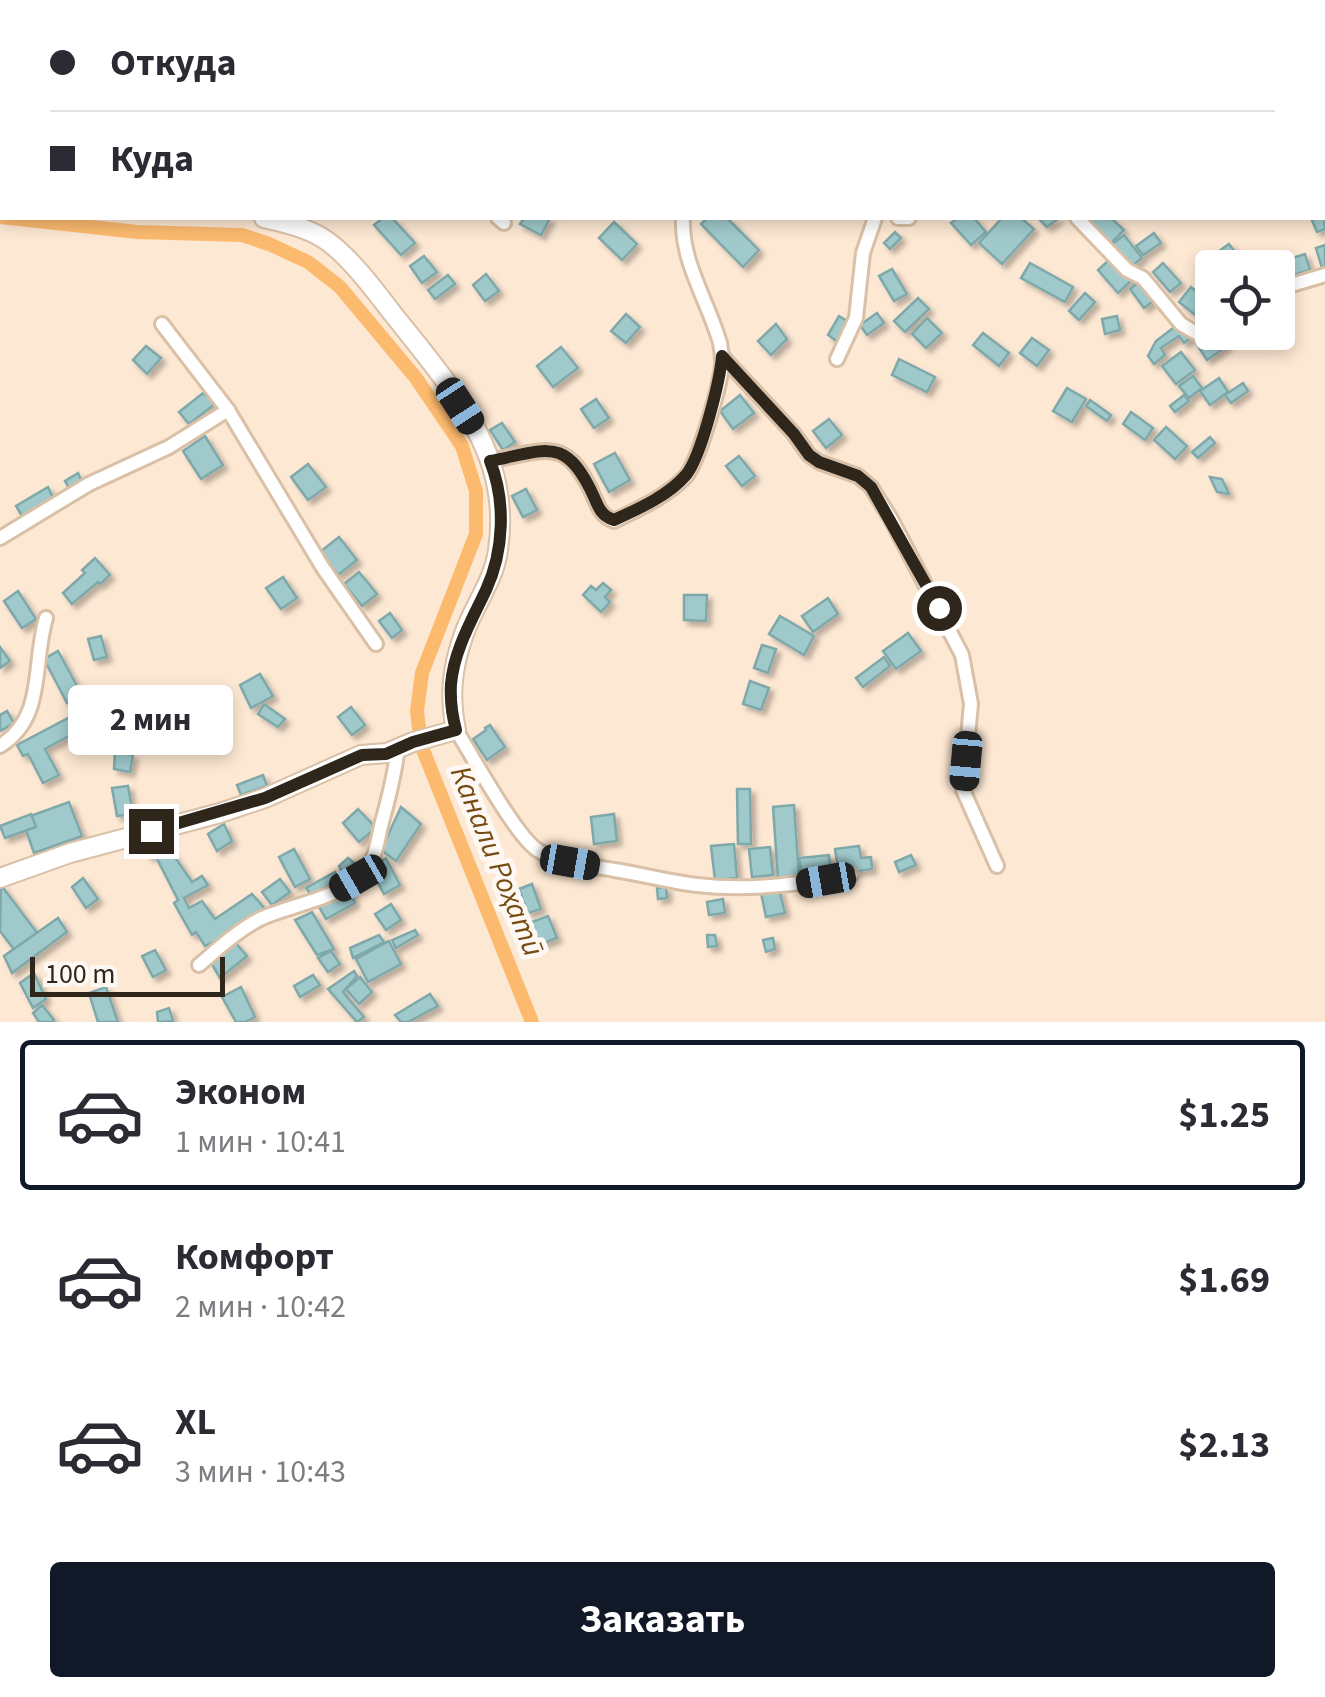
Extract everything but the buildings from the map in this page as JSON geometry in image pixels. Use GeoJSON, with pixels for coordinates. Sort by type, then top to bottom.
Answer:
{"type":"FeatureCollection","features":[{"type":"Feature","properties":{"kind":"street"},"geometry":{"type":"LineString","coordinates":[[272,220],[303,228],[328,242],[369,283],[442,377],[479,434],[490,461],[501,516],[498,553],[488,586],[464,632],[451,681],[451,707],[456,730],[526,840],[538,851],[570,862],[697,885],[802,884],[851,876]]}},
{"type":"Feature","properties":{"kind":"street"},"geometry":{"type":"LineString","coordinates":[[490,461],[538,452],[567,455],[604,516],[614,520],[644,506],[685,476],[713,404],[722,356],[688,257],[683,220]]}},
{"type":"Feature","properties":{"kind":"street"},"geometry":{"type":"LineString","coordinates":[[836,359],[856,318],[863,253],[874,220]]}},
{"type":"Feature","properties":{"kind":"street"},"geometry":{"type":"LineString","coordinates":[[1079,220],[1127,270],[1142,278],[1182,324],[1195,332]]}},
{"type":"Feature","properties":{"kind":"street"},"geometry":{"type":"LineString","coordinates":[[1295,284],[1325,275]]}},
{"type":"Feature","properties":{"kind":"street"},"geometry":{"type":"LineString","coordinates":[[162,324],[228,410],[323,568],[376,644]]}},
{"type":"Feature","properties":{"kind":"street"},"geometry":{"type":"LineString","coordinates":[[722,356],[809,455],[858,476],[871,487],[899,534],[962,655],[971,704],[963,790],[997,866]]}},
{"type":"Feature","properties":{"kind":"street"},"geometry":{"type":"LineString","coordinates":[[0,538],[90,484],[169,447],[228,410]]}},
{"type":"Feature","properties":{"kind":"street"},"geometry":{"type":"LineString","coordinates":[[0,746],[22,728],[32,707],[46,618]]}},
{"type":"Feature","properties":{"kind":"street"},"geometry":{"type":"LineString","coordinates":[[0,878],[70,854],[220,813],[265,798],[362,755],[386,754],[456,730]]}},
{"type":"Feature","properties":{"kind":"street"},"geometry":{"type":"LineString","coordinates":[[199,965],[259,920],[306,904],[358,878],[374,855],[406,744]]}},
{"type":"Feature","properties":{"kind":"waterway","name":"Канали Роҳатӣ"},"geometry":{"type":"LineString","coordinates":[[27,220],[137,232],[242,235],[308,262],[340,287],[416,378],[462,446],[476,491],[476,534],[422,673],[417,711],[421,745],[532,1022]]}},
{"type":"Feature","properties":{"kind":"route"},"geometry":{"type":"LineString","coordinates":[[151,831],[265,798],[362,755],[386,754],[456,730],[451,681],[464,632],[488,586],[498,553],[501,516],[490,461],[538,452],[567,455],[590,488],[598,508],[614,520],[644,506],[685,476],[713,404],[722,356],[809,455],[858,476],[871,487],[939,608]]}}]}
